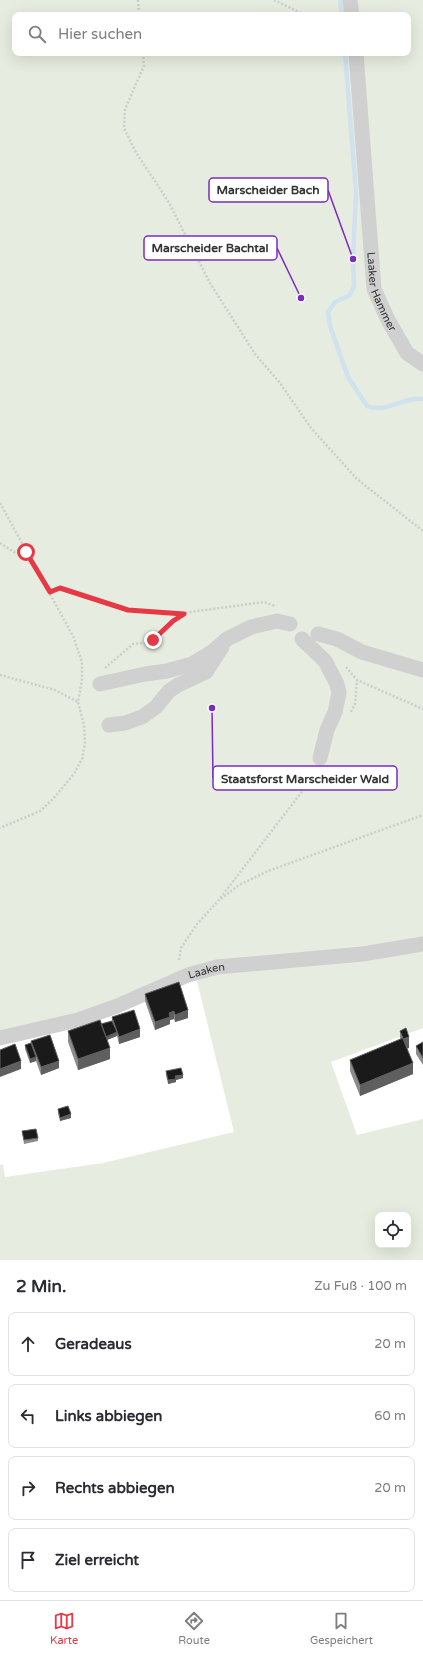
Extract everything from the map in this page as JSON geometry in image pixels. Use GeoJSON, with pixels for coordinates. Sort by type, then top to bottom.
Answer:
{"type":"FeatureCollection","features":[{"type":"Feature","properties":{"kind":"street"},"geometry":{"type":"LineString","coordinates":[[350,0],[352,12]]}},
{"type":"Feature","properties":{"kind":"street","name":"Laaker Hammer"},"geometry":{"type":"LineString","coordinates":[[356,56],[374,289],[388,320],[407,352],[423,364]]}},
{"type":"Feature","properties":{"kind":"street"},"geometry":{"type":"LineString","coordinates":[[94,681],[167,671],[192,664],[212,652],[227,639],[251,627],[277,621],[290,624]]}},
{"type":"Feature","properties":{"kind":"street"},"geometry":{"type":"LineString","coordinates":[[318,634],[337,639],[362,652],[423,670]]}},
{"type":"Feature","properties":{"kind":"street"},"geometry":{"type":"LineString","coordinates":[[109,725],[125,723],[142,717],[156,707],[169,691],[178,685],[206,672],[227,639]]}},
{"type":"Feature","properties":{"kind":"street"},"geometry":{"type":"LineString","coordinates":[[302,639],[325,661],[337,684],[339,693],[335,712],[327,730],[319,764]]}},
{"type":"Feature","properties":{"kind":"street","name":"Laaken"},"geometry":{"type":"LineString","coordinates":[[0,1038],[78,1020],[117,1006],[188,975],[217,967],[363,954],[423,944]]}},
{"type":"Feature","properties":{"kind":"path"},"geometry":{"type":"LineString","coordinates":[[138,0],[139,12]]}},
{"type":"Feature","properties":{"kind":"path"},"geometry":{"type":"LineString","coordinates":[[274,0],[299,12]]}},
{"type":"Feature","properties":{"kind":"path"},"geometry":{"type":"LineString","coordinates":[[143,56],[144,66],[125,109],[124,128],[135,151],[168,201],[210,283],[254,354],[280,383],[311,428],[357,479],[423,531]]}},
{"type":"Feature","properties":{"kind":"path"},"geometry":{"type":"LineString","coordinates":[[0,503],[73,636],[82,662],[82,680],[78,702],[84,726],[85,743],[82,759],[74,774],[53,799],[40,811],[0,828]]}},
{"type":"Feature","properties":{"kind":"path"},"geometry":{"type":"LineString","coordinates":[[0,543],[14,552],[26,552]]}},
{"type":"Feature","properties":{"kind":"path"},"geometry":{"type":"LineString","coordinates":[[50,592],[60,588],[128,610],[184,614],[173,621],[153,640],[133,644],[103,669]]}},
{"type":"Feature","properties":{"kind":"path"},"geometry":{"type":"LineString","coordinates":[[0,674],[54,690],[78,702]]}},
{"type":"Feature","properties":{"kind":"path"},"geometry":{"type":"LineString","coordinates":[[82,680],[94,681]]}},
{"type":"Feature","properties":{"kind":"path"},"geometry":{"type":"LineString","coordinates":[[349,716],[355,704],[357,680]]}},
{"type":"Feature","properties":{"kind":"path"},"geometry":{"type":"LineString","coordinates":[[179,960],[181,948],[197,924],[218,901],[319,764]]}},
{"type":"Feature","properties":{"kind":"path"},"geometry":{"type":"LineString","coordinates":[[218,901],[239,885],[268,871],[423,815]]}},
{"type":"Feature","properties":{"kind":"shaded area"},"geometry":{"type":"Polygon","coordinates":[[[0,0],[423,0],[423,1028],[331,1062],[357,1135],[423,1119],[423,1260],[0,1260],[0,1165],[3,1164],[5,1177],[103,1163],[234,1132],[196,977],[0,1037],[0,0]]]}},
{"type":"Feature","properties":{"kind":"building"},"geometry":{"type":"Polygon","coordinates":[[[179,982],[188,1010],[175,1015],[174,1011],[169,1013],[170,1017],[155,1022],[145,994],[179,982]]]}},
{"type":"Feature","properties":{"kind":"building"},"geometry":{"type":"Polygon","coordinates":[[[134,1010],[140,1029],[119,1037],[112,1017],[134,1010]]]}},
{"type":"Feature","properties":{"kind":"building"},"geometry":{"type":"Polygon","coordinates":[[[100,1020],[110,1048],[78,1059],[68,1031],[100,1020]]]}},
{"type":"Feature","properties":{"kind":"building"},"geometry":{"type":"Polygon","coordinates":[[[112,1021],[117,1032],[106,1037],[101,1024],[112,1021]]]}},
{"type":"Feature","properties":{"kind":"building"},"geometry":{"type":"Polygon","coordinates":[[[406,1028],[409,1037],[403,1039],[413,1063],[360,1085],[350,1060],[403,1038],[400,1031],[406,1028]]]}},
{"type":"Feature","properties":{"kind":"building"},"geometry":{"type":"Polygon","coordinates":[[[50,1035],[59,1061],[41,1067],[31,1041],[50,1035]]]}},
{"type":"Feature","properties":{"kind":"building"},"geometry":{"type":"Polygon","coordinates":[[[423,1042],[423,1058],[416,1046],[423,1042]]]}},
{"type":"Feature","properties":{"kind":"building"},"geometry":{"type":"Polygon","coordinates":[[[31,1043],[36,1057],[30,1059],[25,1045],[31,1043]]]}},
{"type":"Feature","properties":{"kind":"building"},"geometry":{"type":"Polygon","coordinates":[[[15,1044],[21,1061],[0,1069],[0,1050],[15,1044]]]}},
{"type":"Feature","properties":{"kind":"building"},"geometry":{"type":"Polygon","coordinates":[[[181,1068],[183,1075],[175,1076],[176,1079],[168,1080],[166,1071],[181,1068]]]}},
{"type":"Feature","properties":{"kind":"building"},"geometry":{"type":"Polygon","coordinates":[[[68,1106],[71,1114],[60,1118],[58,1109],[68,1106]]]}},
{"type":"Feature","properties":{"kind":"building"},"geometry":{"type":"Polygon","coordinates":[[[36,1129],[38,1138],[24,1140],[22,1131],[36,1129]]]}},
{"type":"Feature","properties":{"kind":"waterway"},"geometry":{"type":"LineString","coordinates":[[340,0],[342,12]]}},
{"type":"Feature","properties":{"kind":"waterway"},"geometry":{"type":"LineString","coordinates":[[345,56],[356,192],[353,259],[354,286],[350,295],[335,302],[328,312],[330,326],[348,377],[367,406],[381,408],[409,400],[423,399]]}},
{"type":"Feature","properties":{"kind":"place","name":"Marscheider Bach"},"geometry":{"type":"Point","coordinates":[353,259]}},
{"type":"Feature","properties":{"kind":"place","name":"Marscheider Bachtal"},"geometry":{"type":"Point","coordinates":[301,298]}},
{"type":"Feature","properties":{"kind":"place","name":"Staatsforst Marscheider Wald"},"geometry":{"type":"Point","coordinates":[212,708]}},
{"type":"Feature","properties":{"kind":"route"},"geometry":{"type":"LineString","coordinates":[[26,552],[50,592],[60,588],[128,610],[184,614],[173,621],[153,640]]}}]}
